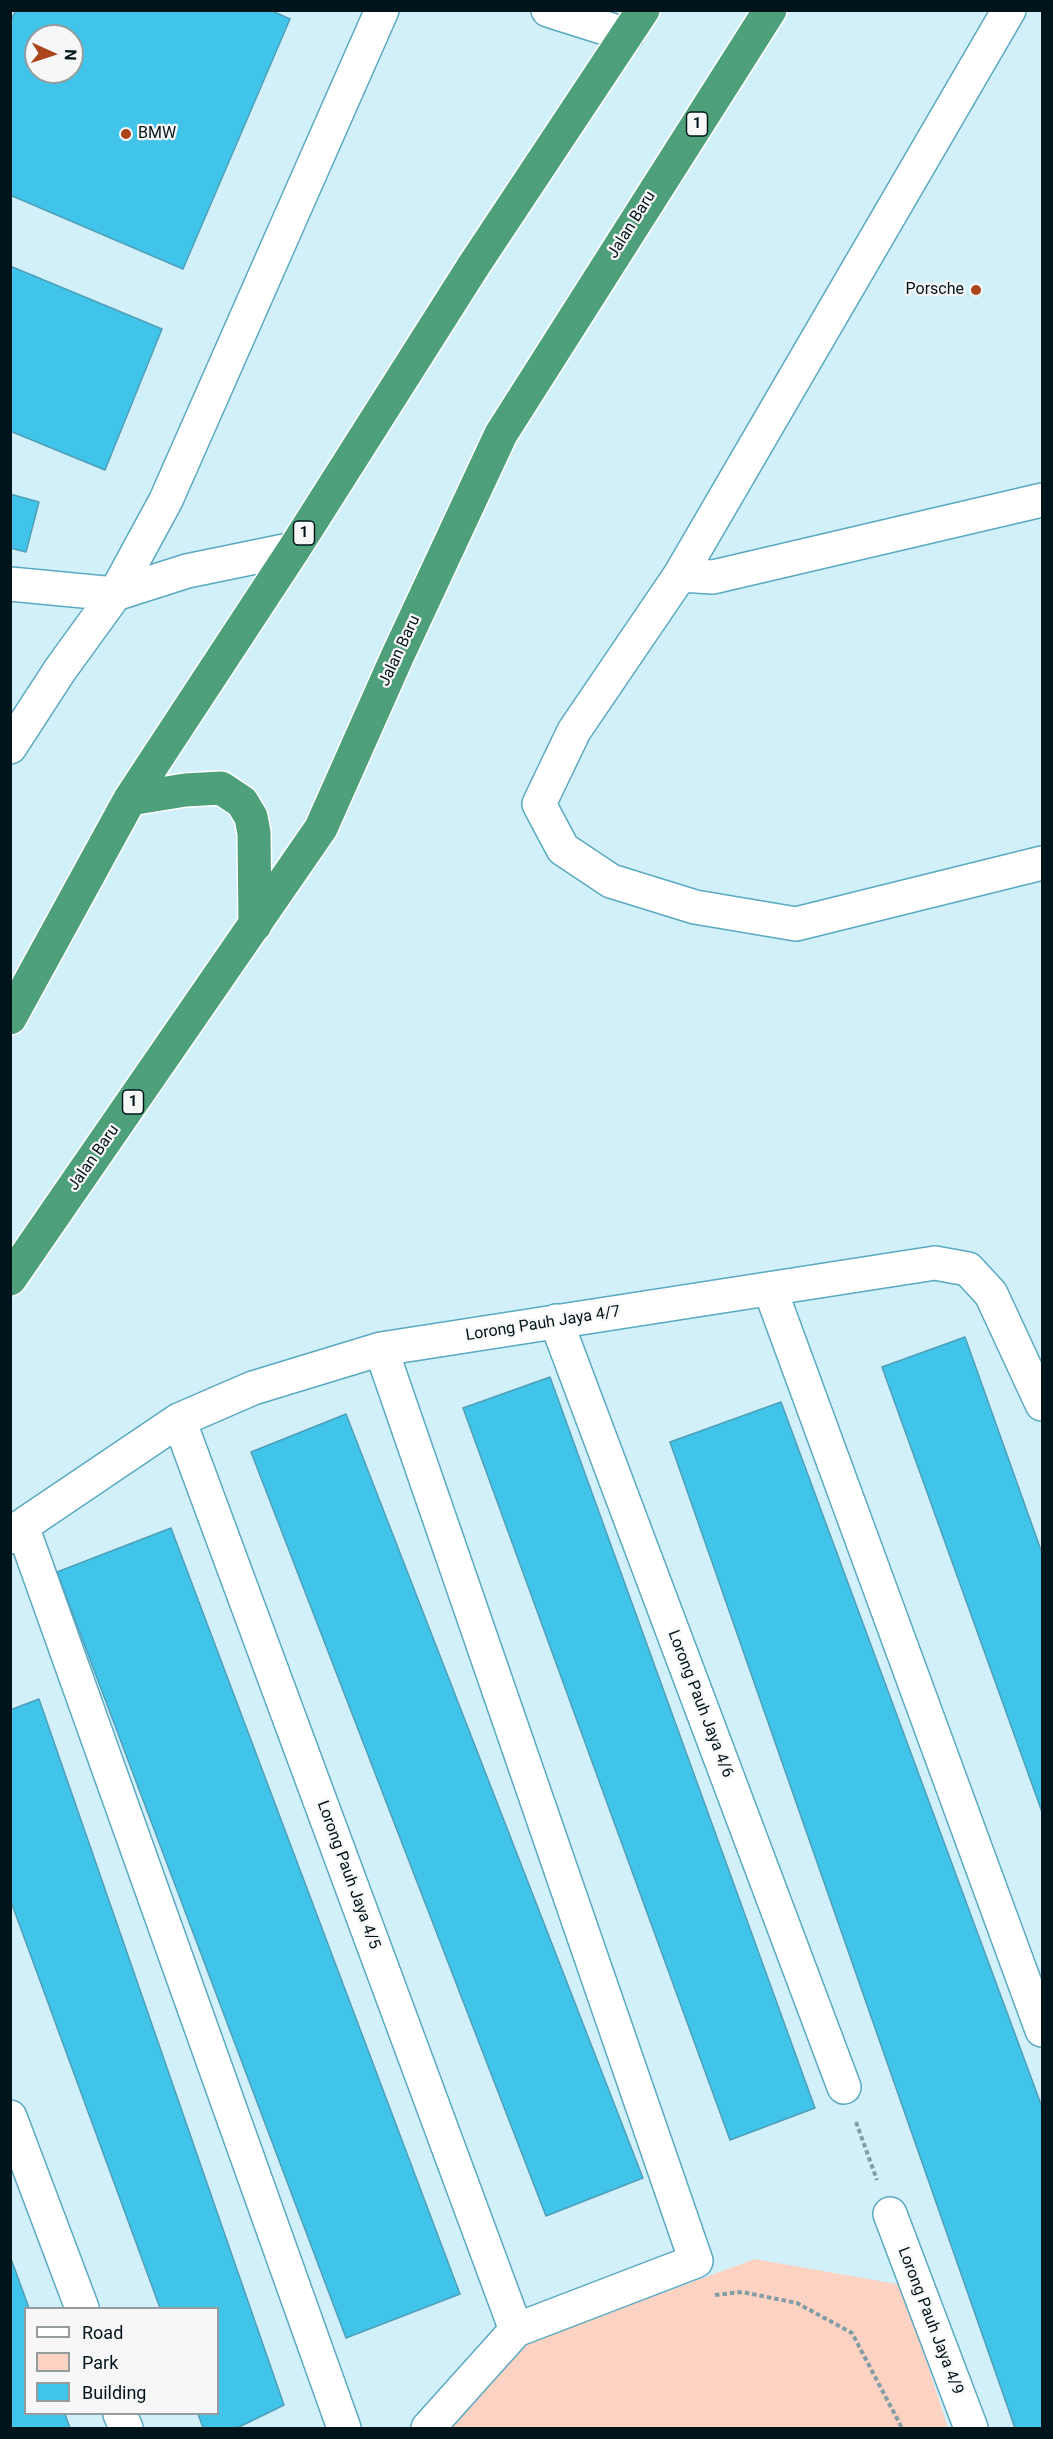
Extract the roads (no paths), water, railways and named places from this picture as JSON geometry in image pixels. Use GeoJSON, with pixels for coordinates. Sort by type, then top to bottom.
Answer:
{"type":"FeatureCollection","features":[{"type":"Feature","properties":{"kind":"highway","name":"Jalan Baru"},"geometry":{"type":"LineString","coordinates":[[10,1279],[321,828],[397,657],[501,434],[770,10]]}},
{"type":"Feature","properties":{"kind":"highway","name":"1"},"geometry":{"type":"LineString","coordinates":[[10,1018],[130,799],[294,549],[474,265],[635,23]]}},
{"type":"Feature","properties":{"kind":"highway"},"geometry":{"type":"LineString","coordinates":[[130,799],[184,790],[221,788],[242,802],[251,816],[254,833],[255,926]]}},
{"type":"Feature","properties":{"kind":"street"},"geometry":{"type":"LineString","coordinates":[[10,747],[60,670],[115,594],[166,500],[382,10]]}},
{"type":"Feature","properties":{"kind":"street"},"geometry":{"type":"LineString","coordinates":[[548,10],[635,23]]}},
{"type":"Feature","properties":{"kind":"street"},"geometry":{"type":"LineString","coordinates":[[1009,10],[680,575],[574,731],[538,804],[563,849],[611,881],[695,908],[796,924],[1042,863]]}},
{"type":"Feature","properties":{"kind":"street"},"geometry":{"type":"LineString","coordinates":[[680,575],[713,577],[1042,500]]}},
{"type":"Feature","properties":{"kind":"street"},"geometry":{"type":"LineString","coordinates":[[10,584],[115,594],[187,571],[294,549]]}},
{"type":"Feature","properties":{"kind":"street","name":"Lorong Pauh Jaya 4/7"},"geometry":{"type":"LineString","coordinates":[[16,1532],[179,1420],[253,1388],[381,1348],[936,1263],[968,1269],[991,1294],[1042,1404]]}},
{"type":"Feature","properties":{"kind":"street"},"geometry":{"type":"LineString","coordinates":[[770,1289],[1032,1965],[1042,2030]]}},
{"type":"Feature","properties":{"kind":"street","name":"Lorong Pauh Jaya 4/6"},"geometry":{"type":"LineString","coordinates":[[556,1322],[844,2087]]}},
{"type":"Feature","properties":{"kind":"street"},"geometry":{"type":"LineString","coordinates":[[381,1348],[696,2261],[516,2330],[428,2428]]}},
{"type":"Feature","properties":{"kind":"street","name":"Lorong Pauh Jaya 4/5"},"geometry":{"type":"LineString","coordinates":[[179,1420],[516,2330]]}},
{"type":"Feature","properties":{"kind":"street"},"geometry":{"type":"LineString","coordinates":[[16,1532],[345,2428]]}},
{"type":"Feature","properties":{"kind":"street"},"geometry":{"type":"LineString","coordinates":[[10,2117],[81,2307]]}},
{"type":"Feature","properties":{"kind":"street","name":"Lorong Pauh Jaya 4/9"},"geometry":{"type":"LineString","coordinates":[[890,2214],[971,2428]]}},
{"type":"Feature","properties":{"kind":"place","name":"BMW"},"geometry":{"type":"Point","coordinates":[126,134]}},
{"type":"Feature","properties":{"kind":"place","name":"Porsche"},"geometry":{"type":"Point","coordinates":[976,290]}}]}
